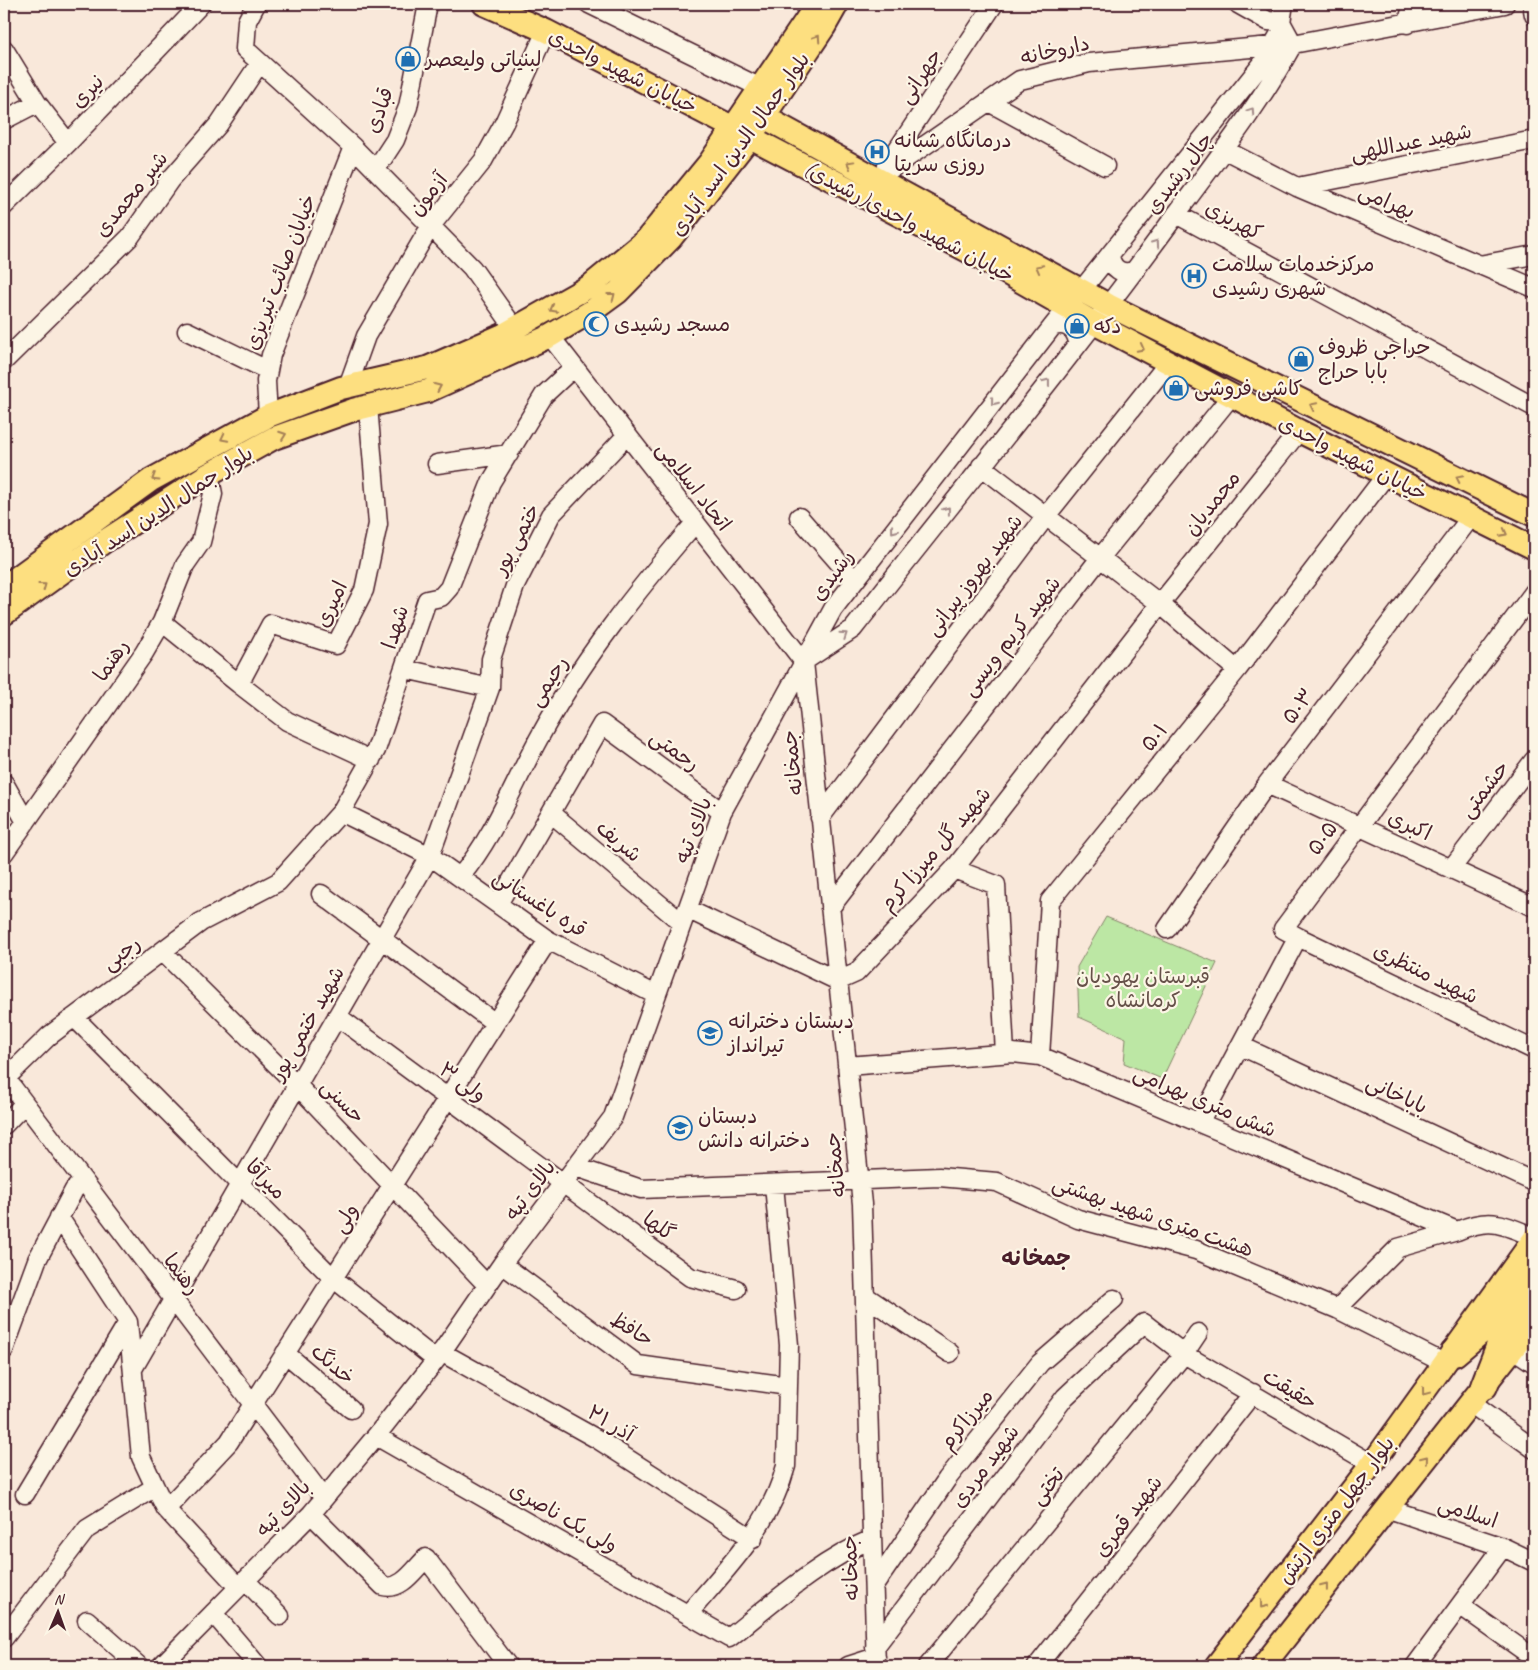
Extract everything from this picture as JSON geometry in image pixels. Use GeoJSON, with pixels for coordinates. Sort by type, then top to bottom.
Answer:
{"type":"FeatureCollection","features":[{"type":"Feature","properties":{"kind":"highway"},"geometry":{"type":"LineString","coordinates":[[1450,1358],[1492,1321],[1534,1267]]}},
{"type":"Feature","properties":{"kind":"highway"},"geometry":{"type":"LineString","coordinates":[[1477,1394],[1503,1337],[1534,1296]]}},
{"type":"Feature","properties":{"kind":"main road","name":"خیابان شهید واحدی"},"geometry":{"type":"LineString","coordinates":[[484,4],[546,31],[742,132]]}},
{"type":"Feature","properties":{"kind":"main road","name":"بلوار جمال الدین اسد آبادی"},"geometry":{"type":"LineString","coordinates":[[4,614],[105,541],[209,474],[274,438],[368,406],[428,391],[550,336],[592,311],[638,273],[671,238],[742,132],[761,88],[821,4]]}},
{"type":"Feature","properties":{"kind":"main road","name":"بلوار جمال الدین اسد آبادی"},"geometry":{"type":"LineString","coordinates":[[4,587],[151,480],[197,453],[268,416],[348,386],[428,368],[515,329],[590,286],[646,240],[710,162],[742,132],[764,117],[821,4]]}},
{"type":"Feature","properties":{"kind":"main road","name":"خیابان شهید واحدی(رشیدی)"},"geometry":{"type":"LineString","coordinates":[[764,117],[879,175],[1082,291]]}},
{"type":"Feature","properties":{"kind":"main road","name":"خیابان شهید واحدی(رشیدی)"},"geometry":{"type":"LineString","coordinates":[[742,132],[968,251],[1067,308]]}},
{"type":"Feature","properties":{"kind":"main road","name":"خیابان شهید واحدی"},"geometry":{"type":"LineString","coordinates":[[1082,291],[1534,515]]}},
{"type":"Feature","properties":{"kind":"main road","name":"خیابان شهید واحدی"},"geometry":{"type":"LineString","coordinates":[[1067,308],[1299,431],[1534,548]]}},
{"type":"Feature","properties":{"kind":"main road"},"geometry":{"type":"LineString","coordinates":[[197,453],[209,474]]}},
{"type":"Feature","properties":{"kind":"main road","name":"بلوار چهل متری ارتش"},"geometry":{"type":"LineString","coordinates":[[1216,1666],[1372,1464],[1450,1358],[1534,1238]]}},
{"type":"Feature","properties":{"kind":"main road","name":"بلوار چهل متری ارتش"},"geometry":{"type":"LineString","coordinates":[[1262,1666],[1534,1322]]}},
{"type":"Feature","properties":{"kind":"street","name":"نیری"},"geometry":{"type":"LineString","coordinates":[[4,206],[68,143],[201,4]]}},
{"type":"Feature","properties":{"kind":"street"},"geometry":{"type":"LineString","coordinates":[[256,4],[247,22],[244,38],[245,49],[259,64],[284,82],[376,169],[430,227],[472,268],[515,329]]}},
{"type":"Feature","properties":{"kind":"street","name":"قبادی"},"geometry":{"type":"LineString","coordinates":[[376,169],[396,140],[408,107],[428,4]]}},
{"type":"Feature","properties":{"kind":"street"},"geometry":{"type":"LineString","coordinates":[[588,4],[761,88]]}},
{"type":"Feature","properties":{"kind":"street","name":"جهرانی"},"geometry":{"type":"LineString","coordinates":[[879,175],[994,4]]}},
{"type":"Feature","properties":{"kind":"street"},"geometry":{"type":"LineString","coordinates":[[1238,4],[1268,21],[1282,25]]}},
{"type":"Feature","properties":{"kind":"street"},"geometry":{"type":"LineString","coordinates":[[1284,4],[1282,25],[1293,44]]}},
{"type":"Feature","properties":{"kind":"street"},"geometry":{"type":"LineString","coordinates":[[1407,24],[1413,4]]}},
{"type":"Feature","properties":{"kind":"street","name":"داروخانه"},"geometry":{"type":"LineString","coordinates":[[879,175],[1020,80],[1089,63],[1293,44],[1505,4]]}},
{"type":"Feature","properties":{"kind":"street"},"geometry":{"type":"LineString","coordinates":[[1532,4],[1534,15]]}},
{"type":"Feature","properties":{"kind":"street","name":"چال رشیدی"},"geometry":{"type":"LineString","coordinates":[[1067,308],[1262,64],[1282,25]]}},
{"type":"Feature","properties":{"kind":"street","name":"آزمون"},"geometry":{"type":"LineString","coordinates":[[348,386],[366,336],[430,227],[483,161],[504,123],[546,31]]}},
{"type":"Feature","properties":{"kind":"street","name":"چال رشیدی"},"geometry":{"type":"LineString","coordinates":[[1094,323],[1225,150],[1277,73],[1293,44]]}},
{"type":"Feature","properties":{"kind":"street"},"geometry":{"type":"LineString","coordinates":[[4,49],[37,103],[68,143]]}},
{"type":"Feature","properties":{"kind":"street","name":"شیر محمدی"},"geometry":{"type":"LineString","coordinates":[[4,361],[130,238],[170,180],[219,124],[259,64]]}},
{"type":"Feature","properties":{"kind":"street"},"geometry":{"type":"LineString","coordinates":[[989,102],[1105,166]]}},
{"type":"Feature","properties":{"kind":"street"},"geometry":{"type":"LineString","coordinates":[[4,120],[37,103]]}},
{"type":"Feature","properties":{"kind":"street","name":"شهید عبداللهی"},"geometry":{"type":"LineString","coordinates":[[1297,188],[1534,140]]}},
{"type":"Feature","properties":{"kind":"street","name":"خیابان صائب تبریزی"},"geometry":{"type":"LineString","coordinates":[[268,416],[267,370],[271,355],[353,147]]}},
{"type":"Feature","properties":{"kind":"street","name":"بهرامی"},"geometry":{"type":"LineString","coordinates":[[1225,150],[1297,188],[1534,288]]}},
{"type":"Feature","properties":{"kind":"street","name":"کهریزی"},"geometry":{"type":"LineString","coordinates":[[1176,214],[1534,407]]}},
{"type":"Feature","properties":{"kind":"street"},"geometry":{"type":"LineString","coordinates":[[1110,254],[1113,266],[1118,270],[1124,272],[1136,270]]}},
{"type":"Feature","properties":{"kind":"street"},"geometry":{"type":"LineString","coordinates":[[1479,265],[1534,255]]}},
{"type":"Feature","properties":{"kind":"street","name":"رشیدی"},"geometry":{"type":"LineString","coordinates":[[804,662],[833,609],[1067,308]]}},
{"type":"Feature","properties":{"kind":"street"},"geometry":{"type":"LineString","coordinates":[[804,662],[853,629],[1094,323]]}},
{"type":"Feature","properties":{"kind":"street"},"geometry":{"type":"LineString","coordinates":[[1052,327],[1056,325],[1068,326],[1075,333],[1078,344]]}},
{"type":"Feature","properties":{"kind":"street"},"geometry":{"type":"LineString","coordinates":[[187,330],[267,370]]}},
{"type":"Feature","properties":{"kind":"street","name":"اتحاد اسلامی"},"geometry":{"type":"LineString","coordinates":[[550,336],[804,662]]}},
{"type":"Feature","properties":{"kind":"street","name":"شهید بهروز پیرانی"},"geometry":{"type":"LineString","coordinates":[[820,818],[1046,516],[1169,362]]}},
{"type":"Feature","properties":{"kind":"street","name":"شهدا"},"geometry":{"type":"LineString","coordinates":[[278,882],[341,812],[372,760],[405,669],[427,600],[441,597],[449,588],[491,482],[544,395],[574,367]]}},
{"type":"Feature","properties":{"kind":"street","name":"شهید کریم ویسی"},"geometry":{"type":"LineString","coordinates":[[830,908],[1100,558],[1232,395]]}},
{"type":"Feature","properties":{"kind":"street","name":"امیری"},"geometry":{"type":"LineString","coordinates":[[239,684],[270,624],[336,645],[364,590],[378,524],[368,406]]}},
{"type":"Feature","properties":{"kind":"street","name":"محمدیان"},"geometry":{"type":"LineString","coordinates":[[1160,604],[1299,431]]}},
{"type":"Feature","properties":{"kind":"street","name":"ختمی پور"},"geometry":{"type":"LineString","coordinates":[[490,688],[491,659],[515,586],[551,515],[627,435]]}},
{"type":"Feature","properties":{"kind":"street"},"geometry":{"type":"LineString","coordinates":[[437,464],[509,454]]}},
{"type":"Feature","properties":{"kind":"street"},"geometry":{"type":"LineString","coordinates":[[981,466],[1160,604],[1237,670]]}},
{"type":"Feature","properties":{"kind":"street","name":"رهنما"},"geometry":{"type":"LineString","coordinates":[[4,853],[144,652],[162,622],[185,565],[201,542],[213,494],[209,474]]}},
{"type":"Feature","properties":{"kind":"street","name":"۵۰۱"},"geometry":{"type":"LineString","coordinates":[[1040,1056],[1050,901],[1237,670],[1386,475]]}},
{"type":"Feature","properties":{"kind":"street"},"geometry":{"type":"LineString","coordinates":[[798,517],[855,581]]}},
{"type":"Feature","properties":{"kind":"street","name":"۵۰۳"},"geometry":{"type":"LineString","coordinates":[[1167,928],[1267,784],[1471,517]]}},
{"type":"Feature","properties":{"kind":"street","name":"رحیمی"},"geometry":{"type":"LineString","coordinates":[[460,877],[475,859],[506,807],[539,738],[595,650],[657,566],[695,523]]}},
{"type":"Feature","properties":{"kind":"street","name":"۵۰۵"},"geometry":{"type":"LineString","coordinates":[[1298,937],[1283,930],[1534,592]]}},
{"type":"Feature","properties":{"kind":"street","name":"شهید گل میرزا کرم"},"geometry":{"type":"LineString","coordinates":[[838,981],[856,973],[954,869],[1160,604]]}},
{"type":"Feature","properties":{"kind":"street"},"geometry":{"type":"LineString","coordinates":[[162,622],[286,721],[372,760]]}},
{"type":"Feature","properties":{"kind":"street","name":"بالای تپه"},"geometry":{"type":"LineString","coordinates":[[161,1666],[311,1514],[376,1436],[438,1356],[502,1264],[613,1117],[722,812],[804,662]]}},
{"type":"Feature","properties":{"kind":"street","name":"جمخانه"},"geometry":{"type":"LineString","coordinates":[[804,662],[859,1180],[876,1657]]}},
{"type":"Feature","properties":{"kind":"street"},"geometry":{"type":"LineString","coordinates":[[405,669],[490,688]]}},
{"type":"Feature","properties":{"kind":"street","name":"شهید ختمی پور"},"geometry":{"type":"LineString","coordinates":[[134,1367],[430,856],[490,688]]}},
{"type":"Feature","properties":{"kind":"street","name":"رحمتی"},"geometry":{"type":"LineString","coordinates":[[551,813],[602,724],[722,812]]}},
{"type":"Feature","properties":{"kind":"street","name":"حشمتی"},"geometry":{"type":"LineString","coordinates":[[1451,869],[1534,760]]}},
{"type":"Feature","properties":{"kind":"street"},"geometry":{"type":"LineString","coordinates":[[4,783],[26,822]]}},
{"type":"Feature","properties":{"kind":"street","name":"اکبری"},"geometry":{"type":"LineString","coordinates":[[1267,784],[1534,908]]}},
{"type":"Feature","properties":{"kind":"street","name":"قره باغستانی"},"geometry":{"type":"LineString","coordinates":[[341,812],[430,856],[548,940],[656,995]]}},
{"type":"Feature","properties":{"kind":"street"},"geometry":{"type":"LineString","coordinates":[[498,904],[551,813]]}},
{"type":"Feature","properties":{"kind":"street","name":"شریف"},"geometry":{"type":"LineString","coordinates":[[551,813],[685,916]]}},
{"type":"Feature","properties":{"kind":"street"},"geometry":{"type":"LineString","coordinates":[[954,869],[996,884],[1005,1054]]}},
{"type":"Feature","properties":{"kind":"street","name":"رجبی"},"geometry":{"type":"LineString","coordinates":[[4,1078],[49,1036],[201,922],[278,882]]}},
{"type":"Feature","properties":{"kind":"street"},"geometry":{"type":"LineString","coordinates":[[321,894],[495,1023]]}},
{"type":"Feature","properties":{"kind":"street"},"geometry":{"type":"LineString","coordinates":[[685,916],[838,981]]}},
{"type":"Feature","properties":{"kind":"street"},"geometry":{"type":"LineString","coordinates":[[1199,1123],[1298,937]]}},
{"type":"Feature","properties":{"kind":"street","name":"شهید منتظری"},"geometry":{"type":"LineString","coordinates":[[1298,937],[1534,1050]]}},
{"type":"Feature","properties":{"kind":"street","name":"ولی"},"geometry":{"type":"LineString","coordinates":[[166,1509],[229,1442],[548,940]]}},
{"type":"Feature","properties":{"kind":"street","name":"حسنی"},"geometry":{"type":"LineString","coordinates":[[162,951],[297,1085],[487,1285]]}},
{"type":"Feature","properties":{"kind":"street","name":"ولی ۳"},"geometry":{"type":"LineString","coordinates":[[337,1016],[563,1183]]}},
{"type":"Feature","properties":{"kind":"street","name":"میرآقا"},"geometry":{"type":"LineString","coordinates":[[74,1017],[333,1278],[438,1356]]}},
{"type":"Feature","properties":{"kind":"street","name":"باباخانی"},"geometry":{"type":"LineString","coordinates":[[1241,1046],[1534,1182]]}},
{"type":"Feature","properties":{"kind":"street","name":"شش متری بهرامی"},"geometry":{"type":"LineString","coordinates":[[847,1066],[1005,1054],[1040,1056],[1457,1230]]}},
{"type":"Feature","properties":{"kind":"street","name":"رهنما"},"geometry":{"type":"LineString","coordinates":[[4,1078],[324,1498]]}},
{"type":"Feature","properties":{"kind":"street"},"geometry":{"type":"LineString","coordinates":[[4,1125],[24,1104]]}},
{"type":"Feature","properties":{"kind":"street","name":"هشت متری شهید بهشتی"},"geometry":{"type":"LineString","coordinates":[[576,1167],[641,1189],[939,1177],[997,1182],[1078,1219],[1196,1250],[1450,1358]]}},
{"type":"Feature","properties":{"kind":"street"},"geometry":{"type":"LineString","coordinates":[[4,1350],[36,1260],[82,1180]]}},
{"type":"Feature","properties":{"kind":"street","name":"گلها"},"geometry":{"type":"LineString","coordinates":[[563,1183],[690,1277],[736,1289]]}},
{"type":"Feature","properties":{"kind":"street"},"geometry":{"type":"LineString","coordinates":[[688,1614],[753,1539],[781,1485],[786,1466],[788,1345],[774,1185]]}},
{"type":"Feature","properties":{"kind":"street"},"geometry":{"type":"LineString","coordinates":[[60,1218],[128,1322],[134,1367],[141,1457],[166,1509],[242,1584],[280,1616]]}},
{"type":"Feature","properties":{"kind":"street"},"geometry":{"type":"LineString","coordinates":[[1337,1309],[1398,1248],[1473,1224],[1498,1222],[1534,1238]]}},
{"type":"Feature","properties":{"kind":"street","name":"حافظ"},"geometry":{"type":"LineString","coordinates":[[502,1264],[638,1365],[788,1386]]}},
{"type":"Feature","properties":{"kind":"street"},"geometry":{"type":"LineString","coordinates":[[864,1296],[950,1352]]}},
{"type":"Feature","properties":{"kind":"street","name":"میرزاکرم"},"geometry":{"type":"LineString","coordinates":[[874,1586],[947,1479],[1040,1363],[1114,1299]]}},
{"type":"Feature","properties":{"kind":"street"},"geometry":{"type":"LineString","coordinates":[[26,1494],[128,1322]]}},
{"type":"Feature","properties":{"kind":"street","name":"حقیقت"},"geometry":{"type":"LineString","coordinates":[[1144,1323],[1184,1354],[1372,1464]]}},
{"type":"Feature","properties":{"kind":"street","name":"شهید مردی"},"geometry":{"type":"LineString","coordinates":[[876,1657],[1065,1398],[1144,1323]]}},
{"type":"Feature","properties":{"kind":"street","name":"تختی"},"geometry":{"type":"LineString","coordinates":[[928,1666],[1184,1354],[1198,1333]]}},
{"type":"Feature","properties":{"kind":"street"},"geometry":{"type":"LineString","coordinates":[[1513,1349],[1534,1363]]}},
{"type":"Feature","properties":{"kind":"street","name":"خدنگ"},"geometry":{"type":"LineString","coordinates":[[285,1353],[351,1409]]}},
{"type":"Feature","properties":{"kind":"street","name":"۲۱ آذر"},"geometry":{"type":"LineString","coordinates":[[438,1356],[597,1439],[753,1539]]}},
{"type":"Feature","properties":{"kind":"street","name":"شهید قمری"},"geometry":{"type":"LineString","coordinates":[[1037,1666],[1253,1393]]}},
{"type":"Feature","properties":{"kind":"street"},"geometry":{"type":"LineString","coordinates":[[1477,1394],[1534,1450]]}},
{"type":"Feature","properties":{"kind":"street","name":"ولی بک ناصری"},"geometry":{"type":"LineString","coordinates":[[376,1436],[729,1638],[816,1570],[851,1548],[872,1539]]}},
{"type":"Feature","properties":{"kind":"street"},"geometry":{"type":"LineString","coordinates":[[4,1638],[87,1529],[155,1487]]}},
{"type":"Feature","properties":{"kind":"street","name":"اسلامی"},"geometry":{"type":"LineString","coordinates":[[1386,1508],[1503,1547],[1534,1562]]}},
{"type":"Feature","properties":{"kind":"street"},"geometry":{"type":"LineString","coordinates":[[311,1514],[383,1586],[390,1588],[398,1586],[426,1558],[508,1666]]}},
{"type":"Feature","properties":{"kind":"street"},"geometry":{"type":"LineString","coordinates":[[1416,1666],[1503,1547]]}},
{"type":"Feature","properties":{"kind":"street"},"geometry":{"type":"LineString","coordinates":[[1461,1606],[1534,1658]]}},
{"type":"Feature","properties":{"kind":"street"},"geometry":{"type":"LineString","coordinates":[[213,1614],[258,1666]]}},
{"type":"Feature","properties":{"kind":"street"},"geometry":{"type":"LineString","coordinates":[[87,1620],[139,1666]]}},
{"type":"Feature","properties":{"kind":"street"},"geometry":{"type":"LineString","coordinates":[[848,1666],[876,1657]]}},
{"type":"Feature","properties":{"kind":"green space","name":"قبرستان یهودیان کرمانشاه"},"geometry":{"type":"Polygon","coordinates":[[[1106,917],[1217,963],[1162,1079],[1124,1063],[1126,1038],[1079,1017],[1077,967],[1106,917]]]}},
{"type":"Feature","properties":{"kind":"place","name":"لبنیاتی ولیعصر"},"geometry":{"type":"Point","coordinates":[408,59]}},
{"type":"Feature","properties":{"kind":"place","name":"درمانگاه شبانه روزی سریتا"},"geometry":{"type":"Point","coordinates":[877,152]}},
{"type":"Feature","properties":{"kind":"place","name":"مرکزخدمات سلامت شهری رشیدی"},"geometry":{"type":"Point","coordinates":[1194,276]}},
{"type":"Feature","properties":{"kind":"place","name":"مسجد رشیدی"},"geometry":{"type":"Point","coordinates":[596,324]}},
{"type":"Feature","properties":{"kind":"place","name":"دکه"},"geometry":{"type":"Point","coordinates":[1077,326]}},
{"type":"Feature","properties":{"kind":"place","name":"حراجی ظروف بابا حراج"},"geometry":{"type":"Point","coordinates":[1301,359]}},
{"type":"Feature","properties":{"kind":"place","name":"کاشی فروشی"},"geometry":{"type":"Point","coordinates":[1176,388]}},
{"type":"Feature","properties":{"kind":"place","name":"دبستان دخترانه تیرانداز"},"geometry":{"type":"Point","coordinates":[710,1033]}},
{"type":"Feature","properties":{"kind":"place","name":"دبستان دخترانه دانش"},"geometry":{"type":"Point","coordinates":[680,1128]}},
{"type":"Feature","properties":{"kind":"district","name":"جمخانه"},"geometry":{"type":"Point","coordinates":[1036,1257]}}]}
